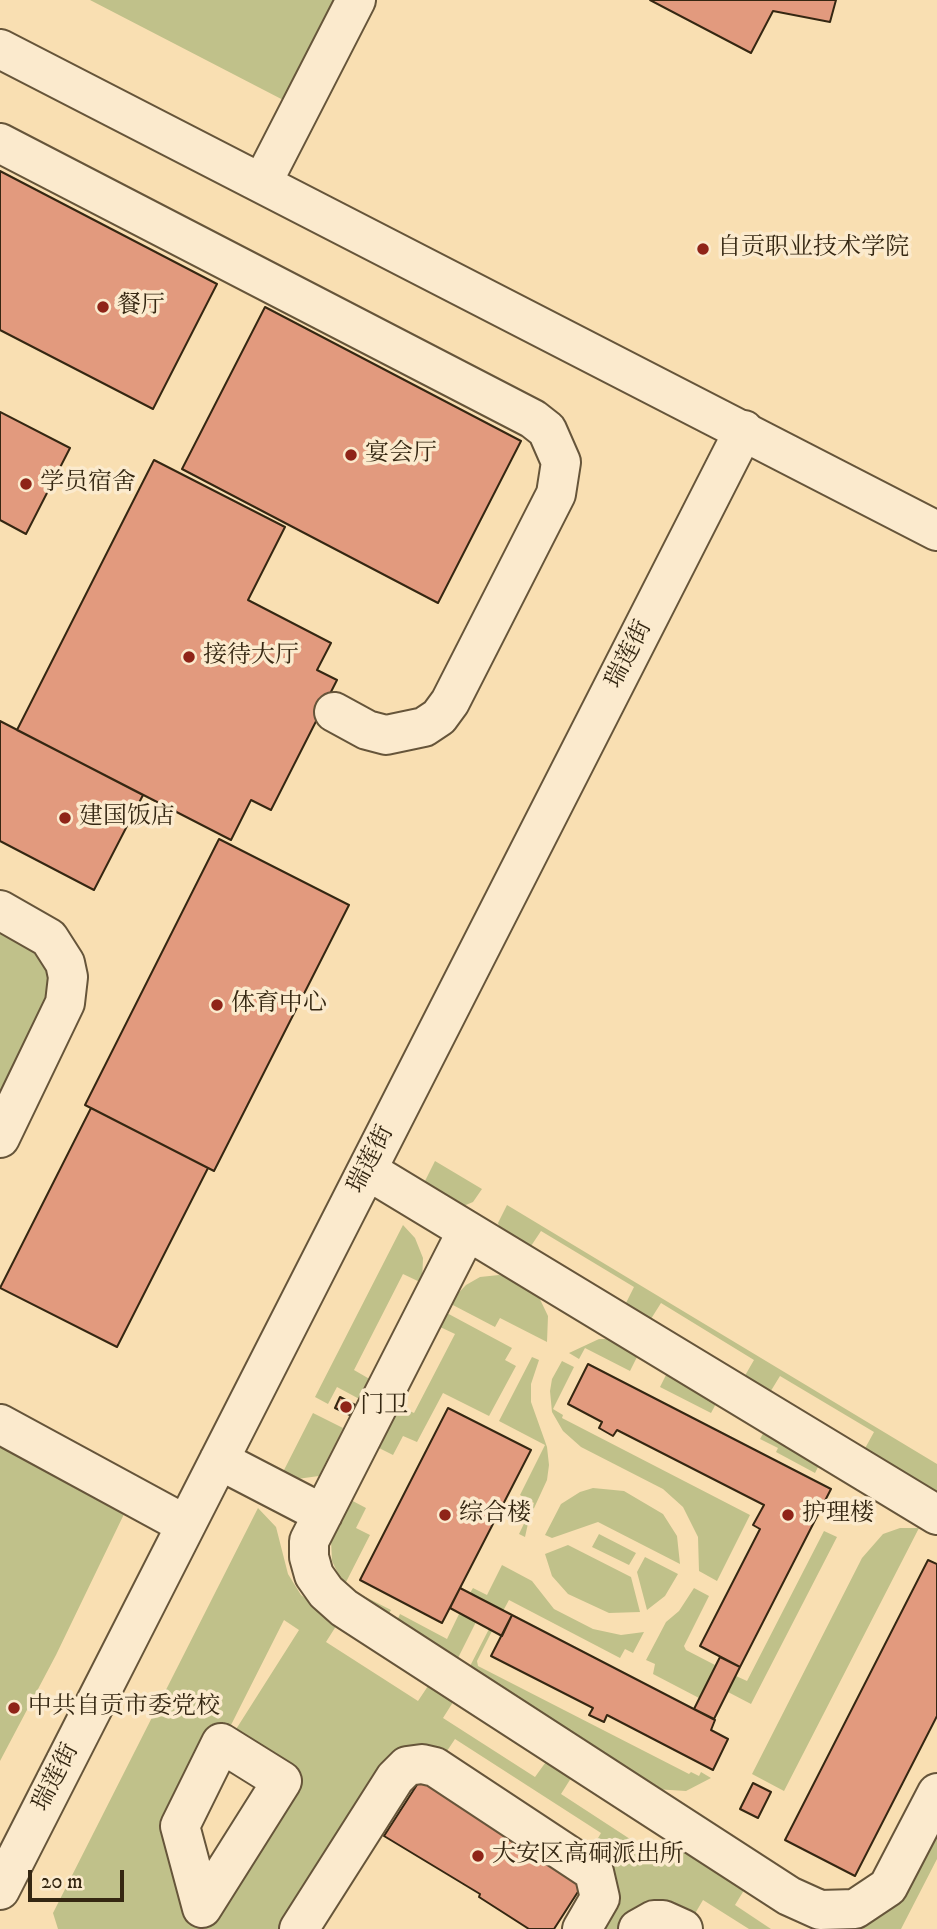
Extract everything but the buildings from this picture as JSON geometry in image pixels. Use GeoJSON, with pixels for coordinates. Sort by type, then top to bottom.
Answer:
{"type":"FeatureCollection","features":[{"type":"Feature","properties":{"kind":"street"},"geometry":{"type":"LineString","coordinates":[[262,183],[356,0]]}},
{"type":"Feature","properties":{"kind":"street"},"geometry":{"type":"LineString","coordinates":[[0,49],[937,531]]}},
{"type":"Feature","properties":{"kind":"street"},"geometry":{"type":"LineString","coordinates":[[0,143],[533,419],[552,438],[561,462],[556,494],[450,702],[439,717],[424,727],[386,735],[367,730],[334,712]]}},
{"type":"Feature","properties":{"kind":"street","name":"瑞莲街"},"geometry":{"type":"LineString","coordinates":[[0,1890],[744,430]]}},
{"type":"Feature","properties":{"kind":"street"},"geometry":{"type":"LineString","coordinates":[[0,910],[49,938],[65,963],[68,977],[65,1003],[0,1138]]}},
{"type":"Feature","properties":{"kind":"street"},"geometry":{"type":"LineString","coordinates":[[367,1170],[937,1515]]}},
{"type":"Feature","properties":{"kind":"street"},"geometry":{"type":"LineString","coordinates":[[467,1231],[309,1541],[309,1557],[314,1575],[327,1592],[344,1608],[803,1904],[820,1910],[855,1909],[888,1888],[937,1793]]}},
{"type":"Feature","properties":{"kind":"street"},"geometry":{"type":"LineString","coordinates":[[0,1424],[186,1525]]}},
{"type":"Feature","properties":{"kind":"street"},"geometry":{"type":"LineString","coordinates":[[219,1460],[323,1514]]}},
{"type":"Feature","properties":{"kind":"street"},"geometry":{"type":"LineString","coordinates":[[299,1929],[395,1778],[407,1766],[422,1763],[435,1768],[594,1872],[600,1898],[582,1929]]}},
{"type":"Feature","properties":{"kind":"street"},"geometry":{"type":"LineString","coordinates":[[638,1929],[654,1920],[663,1920],[684,1929]]}},
{"type":"Feature","properties":{"kind":"green space"},"geometry":{"type":"Polygon","coordinates":[[[90,0],[340,0],[289,103],[90,0]]]}},
{"type":"Feature","properties":{"kind":"green space"},"geometry":{"type":"Polygon","coordinates":[[[0,921],[35,939],[58,976],[0,1116],[0,921]]]}},
{"type":"Feature","properties":{"kind":"green space"},"geometry":{"type":"Polygon","coordinates":[[[435,1161],[482,1189],[473,1202],[461,1207],[423,1185],[435,1161]]]}},
{"type":"Feature","properties":{"kind":"green space"},"geometry":{"type":"Polygon","coordinates":[[[507,1205],[937,1464],[937,1496],[863,1452],[874,1432],[780,1376],[769,1394],[743,1379],[754,1360],[661,1303],[649,1322],[624,1307],[634,1287],[541,1231],[529,1249],[500,1229],[498,1223],[507,1205]]]}},
{"type":"Feature","properties":{"kind":"green space"},"geometry":{"type":"Polygon","coordinates":[[[403,1225],[415,1238],[423,1258],[422,1283],[403,1274],[354,1370],[373,1381],[363,1401],[337,1387],[328,1404],[315,1397],[403,1225]]]}},
{"type":"Feature","properties":{"kind":"green space"},"geometry":{"type":"Polygon","coordinates":[[[499,1275],[512,1278],[536,1291],[548,1316],[547,1342],[500,1318],[495,1327],[449,1303],[466,1285],[480,1277],[499,1275]]]}},
{"type":"Feature","properties":{"kind":"green space"},"geometry":{"type":"Polygon","coordinates":[[[445,1312],[512,1348],[505,1360],[516,1366],[489,1416],[443,1393],[417,1442],[403,1436],[393,1455],[375,1446],[396,1405],[414,1413],[455,1334],[438,1326],[445,1312]]]}},
{"type":"Feature","properties":{"kind":"green space"},"geometry":{"type":"Polygon","coordinates":[[[599,1339],[611,1339],[639,1353],[630,1371],[585,1348],[579,1359],[569,1353],[599,1339]]]}},
{"type":"Feature","properties":{"kind":"green space"},"geometry":{"type":"Polygon","coordinates":[[[532,1357],[539,1360],[531,1384],[531,1402],[547,1447],[549,1465],[547,1480],[529,1519],[525,1537],[519,1534],[534,1503],[520,1495],[545,1445],[499,1421],[532,1357]]]}},
{"type":"Feature","properties":{"kind":"green space"},"geometry":{"type":"Polygon","coordinates":[[[562,1361],[574,1367],[553,1409],[563,1415],[562,1418],[750,1515],[717,1581],[699,1571],[698,1537],[683,1507],[663,1489],[581,1447],[563,1431],[552,1412],[550,1391],[552,1379],[562,1361]]]}},
{"type":"Feature","properties":{"kind":"green space"},"geometry":{"type":"Polygon","coordinates":[[[668,1371],[718,1400],[711,1413],[660,1387],[668,1371]]]}},
{"type":"Feature","properties":{"kind":"green space"},"geometry":{"type":"Polygon","coordinates":[[[313,1413],[343,1428],[319,1476],[297,1479],[283,1472],[313,1413]]]}},
{"type":"Feature","properties":{"kind":"green space"},"geometry":{"type":"Polygon","coordinates":[[[765,1430],[820,1463],[815,1473],[776,1452],[778,1448],[760,1439],[765,1430]]]}},
{"type":"Feature","properties":{"kind":"green space"},"geometry":{"type":"Polygon","coordinates":[[[0,1437],[126,1510],[56,1655],[0,1761],[0,1437]]]}},
{"type":"Feature","properties":{"kind":"green space"},"geometry":{"type":"Polygon","coordinates":[[[593,1488],[624,1491],[663,1514],[677,1536],[680,1564],[598,1522],[552,1538],[545,1535],[561,1504],[580,1492],[593,1488]]]}},
{"type":"Feature","properties":{"kind":"green space"},"geometry":{"type":"Polygon","coordinates":[[[349,1499],[366,1508],[356,1528],[370,1535],[344,1586],[332,1561],[331,1540],[349,1499]]]}},
{"type":"Feature","properties":{"kind":"green space"},"geometry":{"type":"Polygon","coordinates":[[[258,1508],[276,1527],[288,1574],[301,1595],[338,1623],[326,1642],[418,1701],[430,1683],[455,1699],[443,1718],[535,1777],[548,1759],[573,1775],[561,1794],[653,1854],[665,1835],[746,1887],[735,1905],[771,1929],[749,1929],[703,1900],[690,1922],[627,1929],[594,1929],[588,1855],[601,1833],[455,1739],[441,1760],[432,1756],[287,1929],[58,1929],[53,1913],[258,1508]],[[284,1620],[180,1826],[202,1907],[282,1782],[226,1745],[299,1630],[284,1620]]]}},
{"type":"Feature","properties":{"kind":"green space"},"geometry":{"type":"Polygon","coordinates":[[[900,1528],[919,1528],[784,1791],[752,1774],[862,1558],[883,1534],[900,1528]]]}},
{"type":"Feature","properties":{"kind":"green space"},"geometry":{"type":"Polygon","coordinates":[[[824,1531],[837,1537],[751,1704],[728,1692],[736,1676],[747,1681],[824,1531]]]}},
{"type":"Feature","properties":{"kind":"green space"},"geometry":{"type":"Polygon","coordinates":[[[599,1534],[636,1553],[629,1565],[592,1547],[599,1534]]]}},
{"type":"Feature","properties":{"kind":"green space"},"geometry":{"type":"Polygon","coordinates":[[[568,1545],[631,1577],[640,1612],[609,1613],[568,1594],[552,1576],[545,1554],[568,1545]]]}},
{"type":"Feature","properties":{"kind":"green space"},"geometry":{"type":"Polygon","coordinates":[[[645,1557],[678,1574],[665,1596],[647,1610],[637,1572],[645,1557]]]}},
{"type":"Feature","properties":{"kind":"green space"},"geometry":{"type":"Polygon","coordinates":[[[502,1565],[532,1581],[554,1609],[593,1629],[621,1635],[644,1632],[633,1653],[625,1649],[620,1658],[509,1600],[503,1611],[470,1593],[473,1588],[487,1595],[502,1565]]]}},
{"type":"Feature","properties":{"kind":"green space"},"geometry":{"type":"Polygon","coordinates":[[[344,1586],[391,1610],[387,1617],[344,1586]]]}},
{"type":"Feature","properties":{"kind":"green space"},"geometry":{"type":"Polygon","coordinates":[[[694,1588],[709,1596],[684,1646],[686,1650],[715,1665],[699,1698],[653,1674],[655,1664],[646,1660],[666,1622],[679,1611],[694,1588]]]}},
{"type":"Feature","properties":{"kind":"green space"},"geometry":{"type":"Polygon","coordinates":[[[400,1614],[447,1639],[459,1614],[476,1622],[456,1662],[396,1623],[400,1614]]]}},
{"type":"Feature","properties":{"kind":"green space"},"geometry":{"type":"Polygon","coordinates":[[[489,1629],[492,1631],[477,1661],[478,1666],[689,1774],[691,1772],[699,1776],[701,1772],[711,1778],[686,1791],[654,1789],[468,1670],[489,1629]]]}},
{"type":"Feature","properties":{"kind":"green space"},"geometry":{"type":"Polygon","coordinates":[[[937,1828],[937,1859],[901,1929],[850,1929],[937,1828]]]}},
{"type":"Feature","properties":{"kind":"place","name":"自贡职业技术学院"},"geometry":{"type":"Point","coordinates":[703,249]}},
{"type":"Feature","properties":{"kind":"place","name":"餐厅"},"geometry":{"type":"Point","coordinates":[103,307]}},
{"type":"Feature","properties":{"kind":"place","name":"宴会厅"},"geometry":{"type":"Point","coordinates":[351,455]}},
{"type":"Feature","properties":{"kind":"place","name":"学员宿舍"},"geometry":{"type":"Point","coordinates":[26,484]}},
{"type":"Feature","properties":{"kind":"place","name":"接待大厅"},"geometry":{"type":"Point","coordinates":[189,657]}},
{"type":"Feature","properties":{"kind":"place","name":"建国饭店"},"geometry":{"type":"Point","coordinates":[65,818]}},
{"type":"Feature","properties":{"kind":"place","name":"体育中心"},"geometry":{"type":"Point","coordinates":[217,1005]}},
{"type":"Feature","properties":{"kind":"place","name":"门卫"},"geometry":{"type":"Point","coordinates":[346,1407]}},
{"type":"Feature","properties":{"kind":"place","name":"综合楼"},"geometry":{"type":"Point","coordinates":[445,1515]}},
{"type":"Feature","properties":{"kind":"place","name":"护理楼"},"geometry":{"type":"Point","coordinates":[788,1515]}},
{"type":"Feature","properties":{"kind":"place","name":"中共自贡市委党校"},"geometry":{"type":"Point","coordinates":[14,1708]}},
{"type":"Feature","properties":{"kind":"place","name":"大安区高硐派出所"},"geometry":{"type":"Point","coordinates":[478,1856]}}]}
